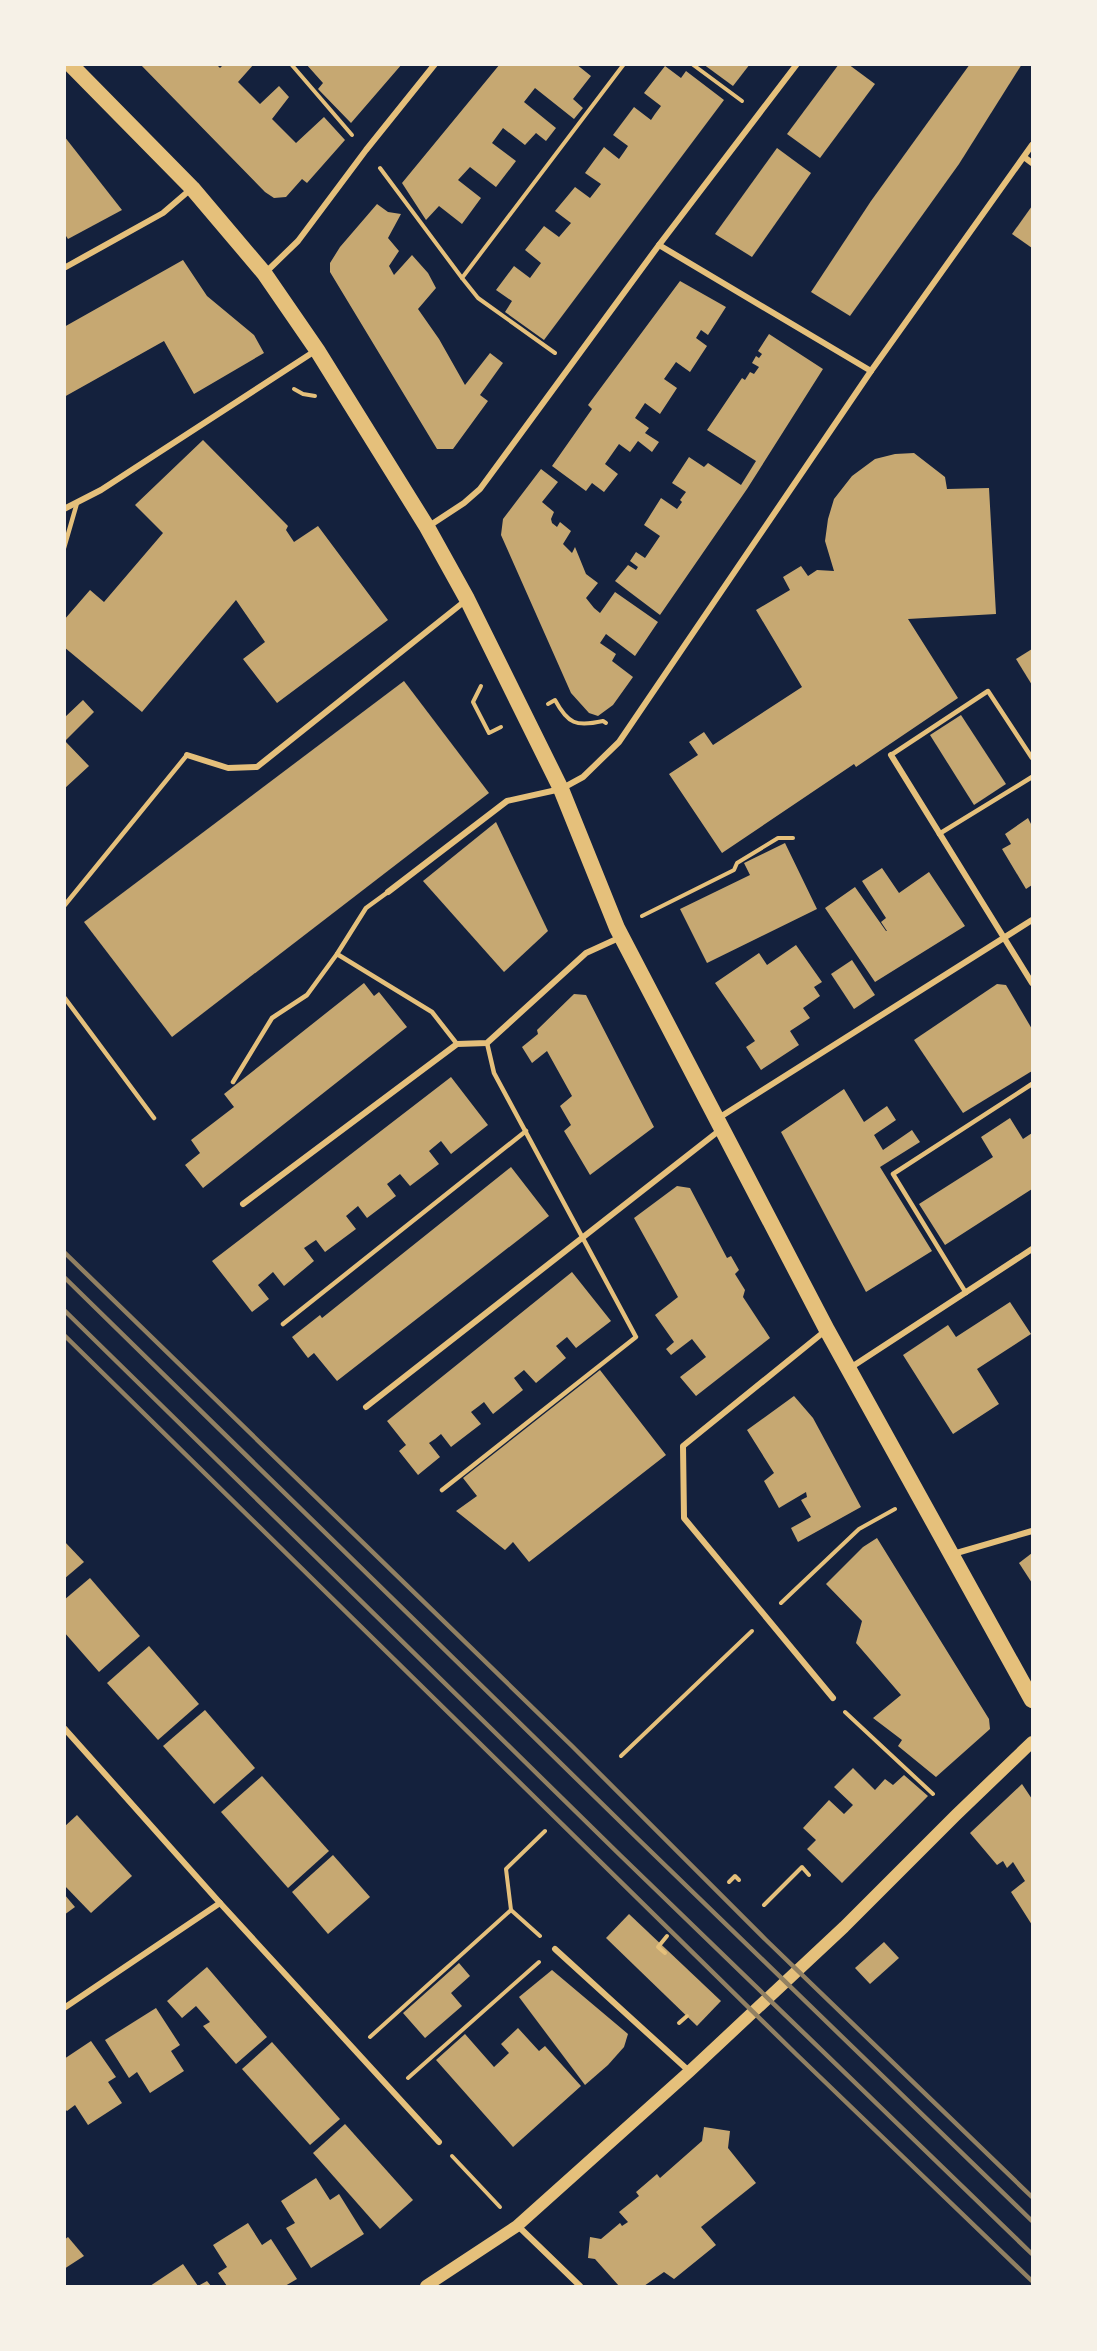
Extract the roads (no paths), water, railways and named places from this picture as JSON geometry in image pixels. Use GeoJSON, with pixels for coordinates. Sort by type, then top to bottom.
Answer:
{"type":"FeatureCollection","features":[{"type":"Feature","properties":{"kind":"highway"},"geometry":{"type":"LineString","coordinates":[[70,64],[192,188],[264,273],[317,350],[427,527],[467,599],[561,789],[619,933],[827,1330],[1032,1700]]}},
{"type":"Feature","properties":{"kind":"main road"},"geometry":{"type":"LineString","coordinates":[[426,2286],[517,2226],[690,2071],[844,1927],[1032,1742]]}},
{"type":"Feature","properties":{"kind":"street"},"geometry":{"type":"LineString","coordinates":[[264,273],[298,241],[366,150],[435,64]]}},
{"type":"Feature","properties":{"kind":"street"},"geometry":{"type":"LineString","coordinates":[[427,527],[464,503],[480,489],[659,245],[797,64]]}},
{"type":"Feature","properties":{"kind":"street"},"geometry":{"type":"LineString","coordinates":[[388,892],[507,801],[561,789],[590,771],[625,733],[871,371],[1032,145]]}},
{"type":"Feature","properties":{"kind":"street"},"geometry":{"type":"LineString","coordinates":[[1024,157],[1032,163]]}},
{"type":"Feature","properties":{"kind":"street"},"geometry":{"type":"LineString","coordinates":[[64,268],[163,213],[192,188]]}},
{"type":"Feature","properties":{"kind":"street"},"geometry":{"type":"LineString","coordinates":[[659,245],[871,371]]}},
{"type":"Feature","properties":{"kind":"street"},"geometry":{"type":"LineString","coordinates":[[64,509],[101,490],[317,350]]}},
{"type":"Feature","properties":{"kind":"street"},"geometry":{"type":"LineString","coordinates":[[187,755],[228,768],[257,766],[467,599]]}},
{"type":"Feature","properties":{"kind":"street"},"geometry":{"type":"LineString","coordinates":[[891,755],[1032,983]]}},
{"type":"Feature","properties":{"kind":"street"},"geometry":{"type":"LineString","coordinates":[[366,1407],[583,1237],[719,1123],[1032,921]]}},
{"type":"Feature","properties":{"kind":"street"},"geometry":{"type":"LineString","coordinates":[[243,1204],[457,1044],[486,1043],[586,952],[619,933]]}},
{"type":"Feature","properties":{"kind":"street"},"geometry":{"type":"LineString","coordinates":[[850,1369],[1032,1249]]}},
{"type":"Feature","properties":{"kind":"street"},"geometry":{"type":"LineString","coordinates":[[827,1330],[683,1446],[684,1518],[832,1698]]}},
{"type":"Feature","properties":{"kind":"street"},"geometry":{"type":"LineString","coordinates":[[952,1555],[1032,1531]]}},
{"type":"Feature","properties":{"kind":"street"},"geometry":{"type":"LineString","coordinates":[[64,1728],[220,1903],[439,2142]]}},
{"type":"Feature","properties":{"kind":"street"},"geometry":{"type":"LineString","coordinates":[[64,2008],[220,1903]]}},
{"type":"Feature","properties":{"kind":"street"},"geometry":{"type":"LineString","coordinates":[[555,1948],[690,2071]]}},
{"type":"Feature","properties":{"kind":"street"},"geometry":{"type":"LineString","coordinates":[[517,2226],[580,2286]]}},
{"type":"Feature","properties":{"kind":"lane"},"geometry":{"type":"LineString","coordinates":[[64,548],[77,503]]}},
{"type":"Feature","properties":{"kind":"lane"},"geometry":{"type":"LineString","coordinates":[[891,755],[988,691],[1032,758]]}},
{"type":"Feature","properties":{"kind":"lane"},"geometry":{"type":"LineString","coordinates":[[64,906],[187,755]]}},
{"type":"Feature","properties":{"kind":"lane"},"geometry":{"type":"LineString","coordinates":[[939,834],[1032,777]]}},
{"type":"Feature","properties":{"kind":"lane"},"geometry":{"type":"LineString","coordinates":[[233,1082],[272,1018],[307,995],[337,954],[366,908],[388,892]]}},
{"type":"Feature","properties":{"kind":"lane"},"geometry":{"type":"LineString","coordinates":[[337,954],[432,1012],[457,1044]]}},
{"type":"Feature","properties":{"kind":"lane"},"geometry":{"type":"LineString","coordinates":[[64,997],[154,1118]]}},
{"type":"Feature","properties":{"kind":"lane"},"geometry":{"type":"LineString","coordinates":[[442,1490],[636,1337],[495,1073],[486,1043]]}},
{"type":"Feature","properties":{"kind":"lane"},"geometry":{"type":"LineString","coordinates":[[966,1293],[893,1174],[1032,1084]]}},
{"type":"Feature","properties":{"kind":"lane"},"geometry":{"type":"LineString","coordinates":[[283,1324],[526,1131]]}},
{"type":"Feature","properties":{"kind":"railway"},"geometry":{"type":"LineString","coordinates":[[64,1252],[572,1746],[766,1940],[1032,2197]]}},
{"type":"Feature","properties":{"kind":"railway"},"geometry":{"type":"LineString","coordinates":[[64,1277],[1032,2221]]}},
{"type":"Feature","properties":{"kind":"railway"},"geometry":{"type":"LineString","coordinates":[[64,1310],[620,1855],[1032,2254]]}},
{"type":"Feature","properties":{"kind":"railway"},"geometry":{"type":"LineString","coordinates":[[64,1335],[796,2054],[1032,2281]]}}]}
